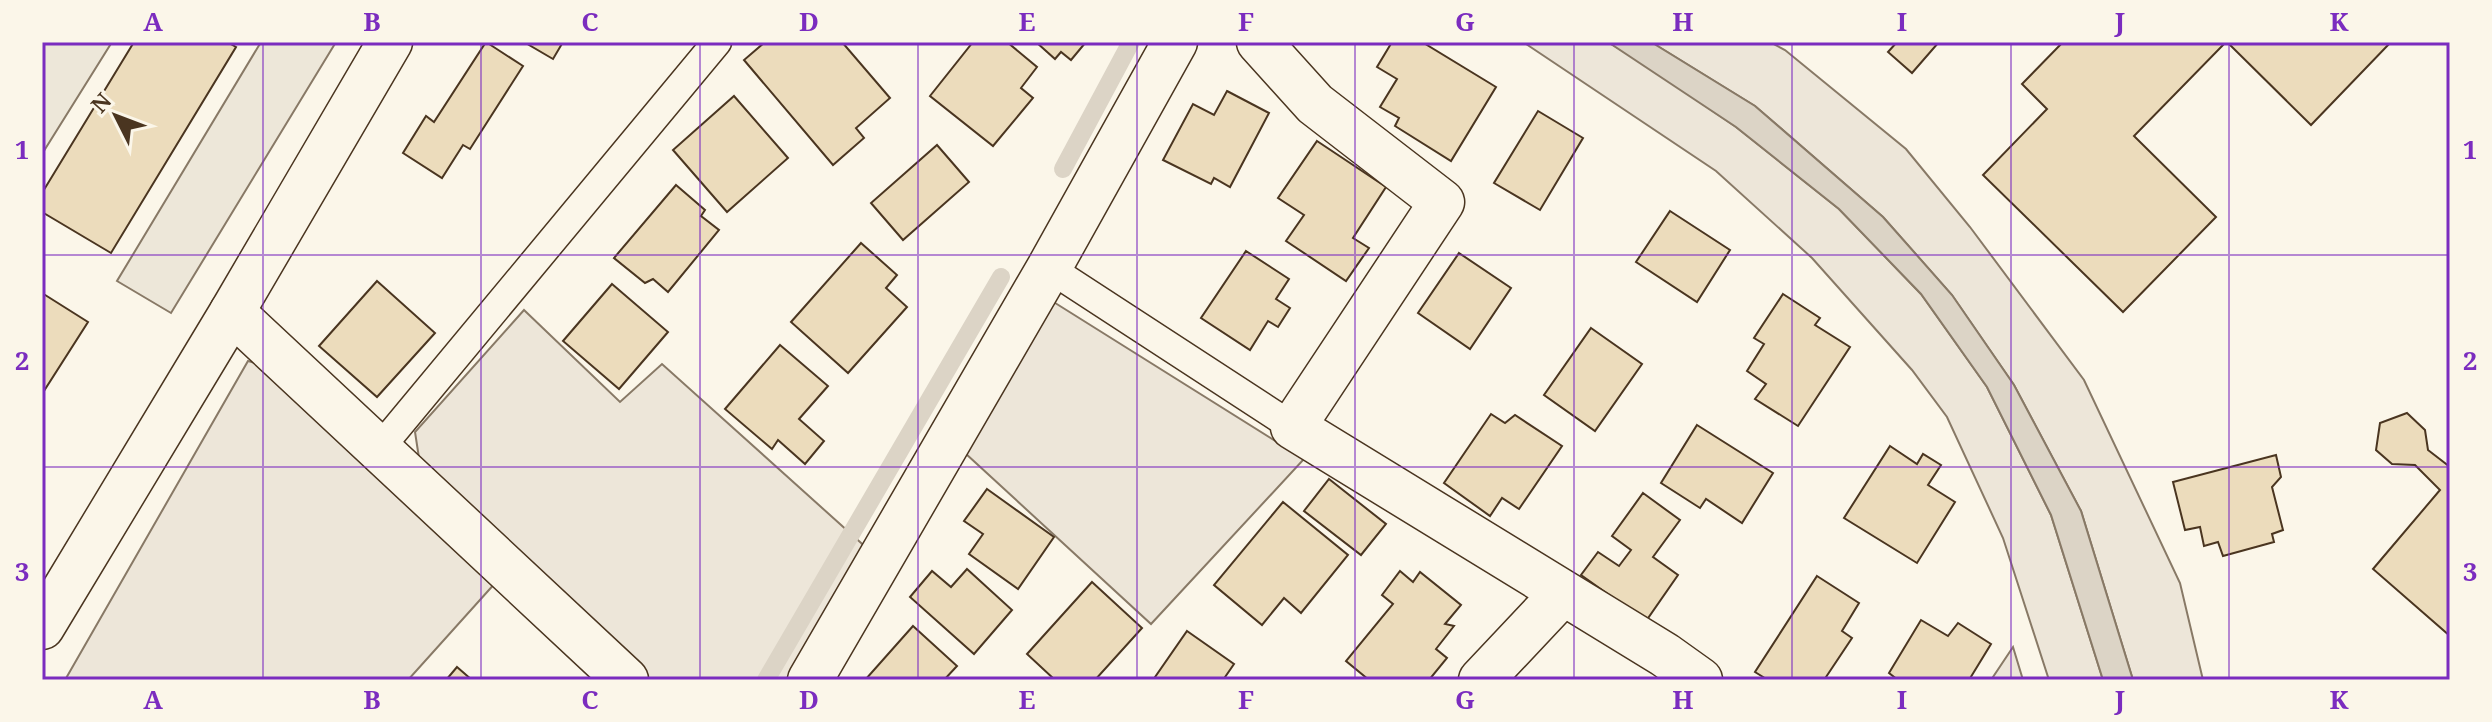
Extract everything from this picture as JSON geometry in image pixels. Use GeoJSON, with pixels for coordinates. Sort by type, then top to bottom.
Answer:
{"type":"FeatureCollection","features":[{"type":"Feature","properties":{"kind":"street"},"geometry":{"type":"LineString","coordinates":[[42,627],[390,42]]}},
{"type":"Feature","properties":{"kind":"street"},"geometry":{"type":"LineString","coordinates":[[810,680],[1049,268],[1175,42]]}},
{"type":"Feature","properties":{"kind":"street"},"geometry":{"type":"LineString","coordinates":[[1259,42],[1315,104],[1442,202],[1293,427],[1665,655],[1700,680]]}},
{"type":"Feature","properties":{"kind":"street"},"geometry":{"type":"LineString","coordinates":[[232,312],[626,680]]}},
{"type":"Feature","properties":{"kind":"street"},"geometry":{"type":"LineString","coordinates":[[1481,680],[1563,593]]}},
{"type":"Feature","properties":{"kind":"lane"},"geometry":{"type":"LineString","coordinates":[[379,449],[717,42]]}},
{"type":"Feature","properties":{"kind":"lane"},"geometry":{"type":"LineString","coordinates":[[1049,268],[1293,427]]}},
{"type":"Feature","properties":{"kind":"shaded area"},"geometry":{"type":"Polygon","coordinates":[[[42,42],[112,42],[42,154],[42,42]]]}},
{"type":"Feature","properties":{"kind":"shaded area"},"geometry":{"type":"Polygon","coordinates":[[[261,42],[336,42],[171,313],[117,281],[261,42]]]}},
{"type":"Feature","properties":{"kind":"shaded area"},"geometry":{"type":"Polygon","coordinates":[[[1523,42],[1608,42],[1647,66],[1736,127],[1839,209],[1921,294],[1987,387],[2051,515],[2103,680],[2049,680],[2003,538],[1947,417],[1912,370],[1812,258],[1716,171],[1523,42]]]}},
{"type":"Feature","properties":{"kind":"shaded area"},"geometry":{"type":"Polygon","coordinates":[[[1608,42],[1651,42],[1755,106],[1883,217],[1952,295],[2014,385],[2081,511],[2133,680],[2103,680],[2051,515],[1987,387],[1921,294],[1839,209],[1736,127],[1608,42]]]}},
{"type":"Feature","properties":{"kind":"shaded area"},"geometry":{"type":"Polygon","coordinates":[[[1651,42],[1770,42],[1785,50],[1906,149],[1970,227],[2084,380],[2180,583],[2203,680],[2133,680],[2081,511],[2014,385],[1952,295],[1883,217],[1755,106],[1651,42]]]}},
{"type":"Feature","properties":{"kind":"shaded area"},"geometry":{"type":"Polygon","coordinates":[[[1052,301],[1304,459],[1151,624],[965,453],[1052,301]]]}},
{"type":"Feature","properties":{"kind":"shaded area"},"geometry":{"type":"Polygon","coordinates":[[[524,310],[620,402],[662,364],[870,551],[792,680],[650,680],[419,458],[415,432],[524,310]]]}},
{"type":"Feature","properties":{"kind":"shaded area"},"geometry":{"type":"Polygon","coordinates":[[[248,361],[262,365],[497,581],[408,680],[65,680],[248,361]]]}},
{"type":"Feature","properties":{"kind":"shaded area"},"geometry":{"type":"Polygon","coordinates":[[[2013,647],[2023,680],[1991,680],[2013,647]]]}},
{"type":"Feature","properties":{"kind":"building"},"geometry":{"type":"Polygon","coordinates":[[[134,42],[227,42],[236,47],[111,253],[42,212],[42,193],[134,42]]]}},
{"type":"Feature","properties":{"kind":"building"},"geometry":{"type":"Polygon","coordinates":[[[486,42],[523,66],[470,149],[463,145],[442,178],[403,153],[426,116],[434,122],[486,42]]]}},
{"type":"Feature","properties":{"kind":"building"},"geometry":{"type":"Polygon","coordinates":[[[524,42],[563,42],[553,59],[524,42]]]}},
{"type":"Feature","properties":{"kind":"building"},"geometry":{"type":"Polygon","coordinates":[[[765,42],[842,42],[890,98],[856,128],[864,138],[833,165],[744,60],[765,42]]]}},
{"type":"Feature","properties":{"kind":"building"},"geometry":{"type":"Polygon","coordinates":[[[973,42],[1007,42],[1037,67],[1021,88],[1033,98],[993,146],[930,96],[973,42]]]}},
{"type":"Feature","properties":{"kind":"building"},"geometry":{"type":"Polygon","coordinates":[[[1036,42],[1086,42],[1071,60],[1061,52],[1055,59],[1036,42]]]}},
{"type":"Feature","properties":{"kind":"building"},"geometry":{"type":"Polygon","coordinates":[[[1392,42],[1422,42],[1496,87],[1451,161],[1395,126],[1399,118],[1380,107],[1397,79],[1377,67],[1392,42]]]}},
{"type":"Feature","properties":{"kind":"building"},"geometry":{"type":"Polygon","coordinates":[[[1897,42],[1939,42],[1912,73],[1888,52],[1897,42]]]}},
{"type":"Feature","properties":{"kind":"building"},"geometry":{"type":"Polygon","coordinates":[[[2063,42],[2226,42],[2134,136],[2216,217],[2123,312],[1983,175],[2047,109],[2022,84],[2063,42]]]}},
{"type":"Feature","properties":{"kind":"building"},"geometry":{"type":"Polygon","coordinates":[[[2227,42],[2389,42],[2390,43],[2311,125],[2227,42]]]}},
{"type":"Feature","properties":{"kind":"building"},"geometry":{"type":"Polygon","coordinates":[[[1227,91],[1269,113],[1230,187],[1214,178],[1211,184],[1163,160],[1193,104],[1214,115],[1227,91]]]}},
{"type":"Feature","properties":{"kind":"building"},"geometry":{"type":"Polygon","coordinates":[[[734,96],[788,158],[727,212],[673,150],[734,96]]]}},
{"type":"Feature","properties":{"kind":"building"},"geometry":{"type":"Polygon","coordinates":[[[1538,111],[1583,138],[1540,210],[1494,183],[1538,111]]]}},
{"type":"Feature","properties":{"kind":"building"},"geometry":{"type":"Polygon","coordinates":[[[1317,141],[1386,187],[1353,238],[1369,248],[1346,281],[1286,241],[1304,215],[1278,198],[1317,141]]]}},
{"type":"Feature","properties":{"kind":"building"},"geometry":{"type":"Polygon","coordinates":[[[937,145],[969,182],[903,240],[871,203],[937,145]]]}},
{"type":"Feature","properties":{"kind":"building"},"geometry":{"type":"Polygon","coordinates":[[[676,185],[705,210],[701,216],[719,230],[668,292],[653,279],[645,283],[614,258],[676,185]]]}},
{"type":"Feature","properties":{"kind":"building"},"geometry":{"type":"Polygon","coordinates":[[[1670,211],[1730,250],[1697,302],[1636,262],[1670,211]]]}},
{"type":"Feature","properties":{"kind":"building"},"geometry":{"type":"Polygon","coordinates":[[[861,243],[897,275],[886,288],[907,307],[848,373],[791,322],[861,243]]]}},
{"type":"Feature","properties":{"kind":"building"},"geometry":{"type":"Polygon","coordinates":[[[1246,251],[1289,279],[1276,299],[1290,308],[1278,327],[1268,321],[1250,350],[1201,318],[1246,251]]]}},
{"type":"Feature","properties":{"kind":"building"},"geometry":{"type":"Polygon","coordinates":[[[1459,253],[1511,288],[1470,349],[1418,313],[1459,253]]]}},
{"type":"Feature","properties":{"kind":"building"},"geometry":{"type":"Polygon","coordinates":[[[377,281],[435,333],[377,397],[319,346],[377,281]]]}},
{"type":"Feature","properties":{"kind":"building"},"geometry":{"type":"Polygon","coordinates":[[[612,284],[668,332],[619,389],[563,341],[612,284]]]}},
{"type":"Feature","properties":{"kind":"building"},"geometry":{"type":"Polygon","coordinates":[[[42,293],[88,322],[42,394],[42,293]]]}},
{"type":"Feature","properties":{"kind":"building"},"geometry":{"type":"Polygon","coordinates":[[[1783,294],[1820,318],[1815,325],[1850,347],[1798,426],[1755,399],[1766,384],[1747,371],[1764,344],[1754,338],[1783,294]]]}},
{"type":"Feature","properties":{"kind":"building"},"geometry":{"type":"Polygon","coordinates":[[[1591,328],[1642,364],[1595,431],[1544,395],[1591,328]]]}},
{"type":"Feature","properties":{"kind":"building"},"geometry":{"type":"Polygon","coordinates":[[[780,345],[828,386],[799,419],[824,441],[805,464],[778,440],[772,449],[725,409],[780,345]]]}},
{"type":"Feature","properties":{"kind":"building"},"geometry":{"type":"Polygon","coordinates":[[[2407,413],[2425,430],[2428,450],[2450,467],[2450,636],[2373,569],[2440,490],[2415,465],[2392,464],[2376,450],[2380,423],[2407,413]]]}},
{"type":"Feature","properties":{"kind":"building"},"geometry":{"type":"Polygon","coordinates":[[[1491,414],[1505,423],[1515,415],[1562,446],[1519,509],[1502,498],[1490,516],[1444,483],[1491,414]]]}},
{"type":"Feature","properties":{"kind":"building"},"geometry":{"type":"Polygon","coordinates":[[[1697,425],[1773,473],[1742,523],[1706,499],[1700,508],[1661,483],[1697,425]]]}},
{"type":"Feature","properties":{"kind":"building"},"geometry":{"type":"Polygon","coordinates":[[[1890,446],[1917,464],[1923,454],[1941,465],[1928,485],[1955,502],[1917,563],[1844,518],[1890,446]]]}},
{"type":"Feature","properties":{"kind":"building"},"geometry":{"type":"Polygon","coordinates":[[[2276,455],[2281,477],[2272,487],[2283,530],[2272,534],[2274,542],[2223,556],[2218,542],[2204,546],[2200,527],[2185,530],[2173,482],[2276,455]]]}},
{"type":"Feature","properties":{"kind":"building"},"geometry":{"type":"Polygon","coordinates":[[[1329,479],[1386,524],[1361,555],[1304,511],[1329,479]]]}},
{"type":"Feature","properties":{"kind":"building"},"geometry":{"type":"Polygon","coordinates":[[[987,489],[1054,537],[1018,589],[969,554],[983,534],[964,521],[987,489]]]}},
{"type":"Feature","properties":{"kind":"building"},"geometry":{"type":"Polygon","coordinates":[[[1643,493],[1680,520],[1653,557],[1678,575],[1646,621],[1581,575],[1598,552],[1619,566],[1631,550],[1612,536],[1643,493]]]}},
{"type":"Feature","properties":{"kind":"building"},"geometry":{"type":"Polygon","coordinates":[[[1283,502],[1348,555],[1301,613],[1284,598],[1262,625],[1214,585],[1283,502]]]}},
{"type":"Feature","properties":{"kind":"building"},"geometry":{"type":"Polygon","coordinates":[[[967,569],[1012,610],[974,654],[910,597],[932,571],[951,587],[967,569]]]}},
{"type":"Feature","properties":{"kind":"building"},"geometry":{"type":"Polygon","coordinates":[[[1400,571],[1413,582],[1420,572],[1461,605],[1445,624],[1454,626],[1436,649],[1447,658],[1429,680],[1369,680],[1346,661],[1393,604],[1382,595],[1400,571]]]}},
{"type":"Feature","properties":{"kind":"building"},"geometry":{"type":"Polygon","coordinates":[[[1817,576],[1859,603],[1842,631],[1852,638],[1824,680],[1768,680],[1755,672],[1817,576]]]}},
{"type":"Feature","properties":{"kind":"building"},"geometry":{"type":"Polygon","coordinates":[[[1092,582],[1142,628],[1095,680],[1055,680],[1027,654],[1092,582]]]}},
{"type":"Feature","properties":{"kind":"building"},"geometry":{"type":"Polygon","coordinates":[[[1921,620],[1948,636],[1958,623],[1991,644],[1969,680],[1898,680],[1889,673],[1921,620]]]}},
{"type":"Feature","properties":{"kind":"building"},"geometry":{"type":"Polygon","coordinates":[[[913,626],[957,666],[944,680],[865,680],[913,626]]]}},
{"type":"Feature","properties":{"kind":"building"},"geometry":{"type":"Polygon","coordinates":[[[1187,631],[1234,664],[1223,680],[1153,680],[1187,631]]]}},
{"type":"Feature","properties":{"kind":"building"},"geometry":{"type":"Polygon","coordinates":[[[457,667],[472,680],[446,680],[457,667]]]}},
{"type":"Feature","properties":{"kind":"waterway"},"geometry":{"type":"LineString","coordinates":[[1063,169],[1131,42]]}},
{"type":"Feature","properties":{"kind":"waterway"},"geometry":{"type":"LineString","coordinates":[[766,680],[1001,277]]}}]}
